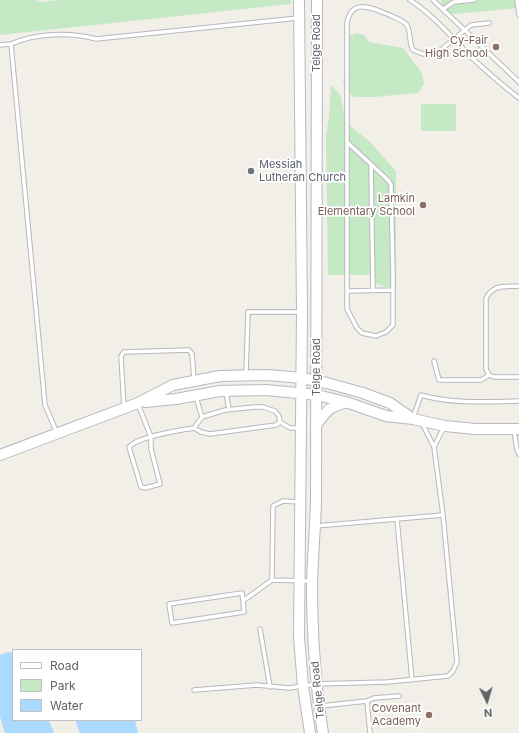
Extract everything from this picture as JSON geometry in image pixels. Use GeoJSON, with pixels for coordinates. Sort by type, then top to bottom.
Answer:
{"type":"FeatureCollection","features":[{"type":"Feature","properties":{"kind":"main road","name":"Telge Road"},"geometry":{"type":"LineString","coordinates":[[299,0],[302,312],[299,637],[303,686],[310,733]]}},
{"type":"Feature","properties":{"kind":"main road","name":"Telge Road"},"geometry":{"type":"LineString","coordinates":[[317,0],[317,395],[315,526],[312,581],[316,684],[324,733]]}},
{"type":"Feature","properties":{"kind":"main road"},"geometry":{"type":"LineString","coordinates":[[299,110],[316,110]]}},
{"type":"Feature","properties":{"kind":"main road"},"geometry":{"type":"LineString","coordinates":[[0,455],[138,403],[173,385],[220,376],[267,375],[317,381],[348,388],[390,403],[417,420]]}},
{"type":"Feature","properties":{"kind":"main road"},"geometry":{"type":"LineString","coordinates":[[138,403],[226,391],[266,390],[317,395],[346,402],[386,416],[417,420],[445,426],[475,429],[516,429]]}},
{"type":"Feature","properties":{"kind":"main road"},"geometry":{"type":"LineString","coordinates":[[316,425],[329,409],[333,406],[346,402]]}},
{"type":"Feature","properties":{"kind":"lane"},"geometry":{"type":"LineString","coordinates":[[410,0],[426,12],[471,57],[519,98]]}},
{"type":"Feature","properties":{"kind":"lane"},"geometry":{"type":"LineString","coordinates":[[433,0],[519,82]]}},
{"type":"Feature","properties":{"kind":"lane"},"geometry":{"type":"LineString","coordinates":[[443,9],[454,2],[474,0]]}},
{"type":"Feature","properties":{"kind":"lane"},"geometry":{"type":"LineString","coordinates":[[517,0],[519,15]]}},
{"type":"Feature","properties":{"kind":"lane"},"geometry":{"type":"LineString","coordinates":[[348,142],[372,164],[389,181],[391,185],[393,290],[392,325],[386,332],[376,336],[362,333],[350,317],[347,309],[347,24],[350,11],[359,5],[366,6],[402,20],[406,24],[409,31],[413,50],[423,54],[437,53],[471,24],[489,23]]}},
{"type":"Feature","properties":{"kind":"lane"},"geometry":{"type":"LineString","coordinates":[[0,45],[11,44],[24,39],[61,34],[81,35],[96,39],[299,18]]}},
{"type":"Feature","properties":{"kind":"lane"},"geometry":{"type":"LineString","coordinates":[[11,44],[45,405],[57,434]]}},
{"type":"Feature","properties":{"kind":"lane"},"geometry":{"type":"LineString","coordinates":[[372,164],[373,290]]}},
{"type":"Feature","properties":{"kind":"lane"},"geometry":{"type":"LineString","coordinates":[[519,286],[490,290],[486,298],[486,369],[489,375],[494,377],[519,377]]}},
{"type":"Feature","properties":{"kind":"lane"},"geometry":{"type":"LineString","coordinates":[[348,291],[393,290]]}},
{"type":"Feature","properties":{"kind":"lane"},"geometry":{"type":"LineString","coordinates":[[246,375],[248,312],[302,312]]}},
{"type":"Feature","properties":{"kind":"lane"},"geometry":{"type":"LineString","coordinates":[[124,408],[121,356],[124,352],[189,350],[192,354],[194,380]]}},
{"type":"Feature","properties":{"kind":"lane"},"geometry":{"type":"LineString","coordinates":[[434,361],[439,380],[481,380],[489,375]]}},
{"type":"Feature","properties":{"kind":"lane"},"geometry":{"type":"LineString","coordinates":[[226,391],[229,410]]}},
{"type":"Feature","properties":{"kind":"lane"},"geometry":{"type":"LineString","coordinates":[[196,395],[198,409],[202,417]]}},
{"type":"Feature","properties":{"kind":"lane"},"geometry":{"type":"LineString","coordinates":[[194,690],[244,685],[289,688],[316,684],[412,680],[448,676],[453,671],[457,662],[443,515],[434,447],[417,420],[420,395],[432,399],[461,401],[519,401]]}},
{"type":"Feature","properties":{"kind":"lane"},"geometry":{"type":"LineString","coordinates":[[138,403],[151,437],[151,449],[160,484],[145,488],[141,487],[129,447],[132,443],[151,437],[194,428],[201,432],[210,434],[276,425],[280,422]]}},
{"type":"Feature","properties":{"kind":"lane"},"geometry":{"type":"LineString","coordinates":[[194,428],[202,417],[229,410],[263,407],[275,411],[280,416],[280,422]]}},
{"type":"Feature","properties":{"kind":"lane"},"geometry":{"type":"LineString","coordinates":[[280,422],[290,428],[302,428]]}},
{"type":"Feature","properties":{"kind":"lane"},"geometry":{"type":"LineString","coordinates":[[434,447],[445,426]]}},
{"type":"Feature","properties":{"kind":"lane"},"geometry":{"type":"LineString","coordinates":[[516,429],[517,450],[519,454]]}},
{"type":"Feature","properties":{"kind":"lane"},"geometry":{"type":"LineString","coordinates":[[272,580],[273,506],[283,501],[301,502]]}},
{"type":"Feature","properties":{"kind":"lane"},"geometry":{"type":"LineString","coordinates":[[315,526],[443,515]]}},
{"type":"Feature","properties":{"kind":"lane"},"geometry":{"type":"LineString","coordinates":[[397,519],[412,680]]}},
{"type":"Feature","properties":{"kind":"lane"},"geometry":{"type":"LineString","coordinates":[[243,601],[272,580],[312,581]]}},
{"type":"Feature","properties":{"kind":"lane"},"geometry":{"type":"LineString","coordinates":[[242,593],[243,601],[244,612],[172,623],[169,604],[242,593]]}},
{"type":"Feature","properties":{"kind":"lane"},"geometry":{"type":"LineString","coordinates":[[260,629],[270,687]]}},
{"type":"Feature","properties":{"kind":"lane"},"geometry":{"type":"LineString","coordinates":[[319,706],[399,696]]}},
{"type":"Feature","properties":{"kind":"lane"},"geometry":{"type":"LineString","coordinates":[[367,701],[370,733]]}},
{"type":"Feature","properties":{"kind":"green space"},"geometry":{"type":"Polygon","coordinates":[[[0,0],[36,0],[41,2],[59,0],[291,0],[291,4],[0,35],[0,0]]]}},
{"type":"Feature","properties":{"kind":"green space"},"geometry":{"type":"Polygon","coordinates":[[[441,0],[519,0],[519,8],[455,14],[449,13],[445,10],[442,6],[441,0]]]}},
{"type":"Feature","properties":{"kind":"green space"},"geometry":{"type":"Polygon","coordinates":[[[357,33],[364,35],[369,42],[403,48],[422,73],[424,84],[418,93],[354,97],[346,91],[343,80],[348,72],[348,36],[357,33]]]}},
{"type":"Feature","properties":{"kind":"green space"},"geometry":{"type":"Polygon","coordinates":[[[331,85],[341,96],[345,122],[369,141],[396,171],[396,287],[387,287],[375,283],[371,275],[328,275],[326,135],[331,85]]]}},
{"type":"Feature","properties":{"kind":"green space"},"geometry":{"type":"Polygon","coordinates":[[[421,104],[456,104],[456,131],[421,131],[421,104]]]}},
{"type":"Feature","properties":{"kind":"water"},"geometry":{"type":"Polygon","coordinates":[[[8,652],[12,653],[12,721],[49,721],[54,733],[5,733],[0,717],[0,655],[8,652]]]}},
{"type":"Feature","properties":{"kind":"water"},"geometry":{"type":"Polygon","coordinates":[[[75,721],[135,721],[138,733],[80,733],[75,721]]]}},
{"type":"Feature","properties":{"kind":"place","name":"Cy-Fair High School"},"geometry":{"type":"Point","coordinates":[496,47]}},
{"type":"Feature","properties":{"kind":"place","name":"Messiah Lutheran Church"},"geometry":{"type":"Point","coordinates":[251,171]}},
{"type":"Feature","properties":{"kind":"place","name":"Lamkin Elementary School"},"geometry":{"type":"Point","coordinates":[423,205]}},
{"type":"Feature","properties":{"kind":"place","name":"Covenant Academy"},"geometry":{"type":"Point","coordinates":[429,715]}}]}
